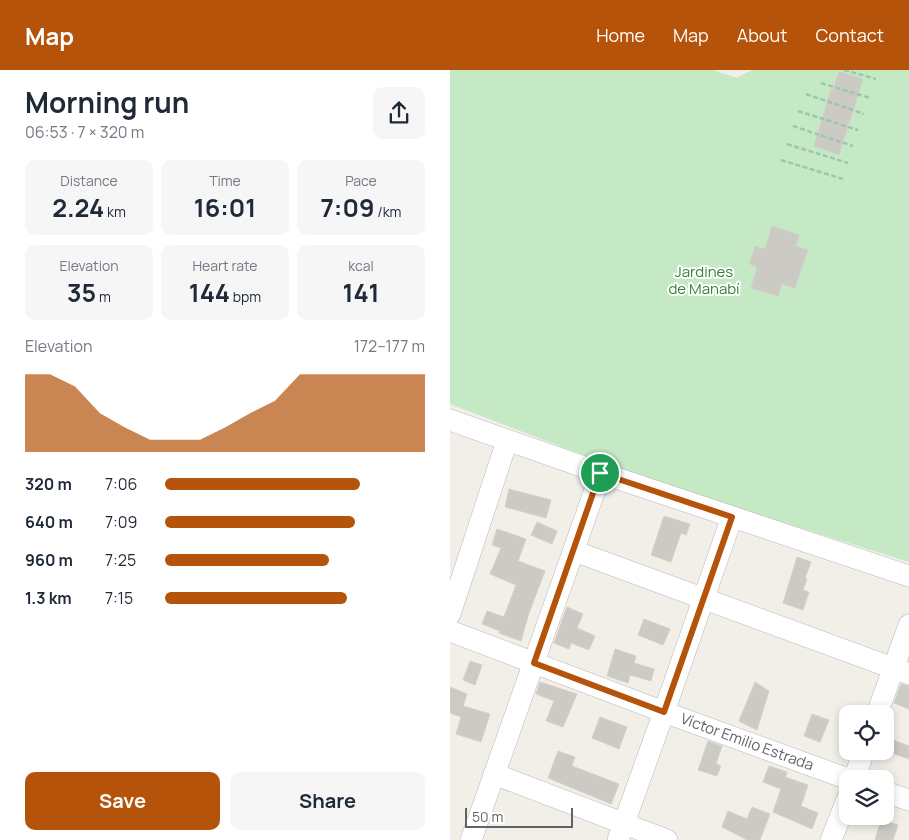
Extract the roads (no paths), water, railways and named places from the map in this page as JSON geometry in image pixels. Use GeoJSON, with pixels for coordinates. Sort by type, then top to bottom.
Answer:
{"type":"FeatureCollection","features":[{"type":"Feature","properties":{"kind":"street"},"geometry":{"type":"LineString","coordinates":[[450,420],[600,473],[909,576]]}},
{"type":"Feature","properties":{"kind":"street"},"geometry":{"type":"LineString","coordinates":[[450,614],[507,441]]}},
{"type":"Feature","properties":{"kind":"street"},"geometry":{"type":"LineString","coordinates":[[471,840],[600,473]]}},
{"type":"Feature","properties":{"kind":"street"},"geometry":{"type":"LineString","coordinates":[[621,832],[732,517]]}},
{"type":"Feature","properties":{"kind":"street"},"geometry":{"type":"LineString","coordinates":[[574,551],[901,671]]}},
{"type":"Feature","properties":{"kind":"street"},"geometry":{"type":"LineString","coordinates":[[882,705],[901,671],[909,625]]}},
{"type":"Feature","properties":{"kind":"street","name":"Víctor Emilio Estrada"},"geometry":{"type":"LineString","coordinates":[[450,631],[839,776]]}},
{"type":"Feature","properties":{"kind":"street"},"geometry":{"type":"LineString","coordinates":[[494,774],[621,832],[667,840]]}},
{"type":"Feature","properties":{"kind":"street"},"geometry":{"type":"LineString","coordinates":[[894,795],[909,800]]}},
{"type":"Feature","properties":{"kind":"street"},"geometry":{"type":"LineString","coordinates":[[831,840],[839,820]]}},
{"type":"Feature","properties":{"kind":"park label","name":"Jardines de Manabí"},"geometry":{"type":"Point","coordinates":[704,280]}}]}
